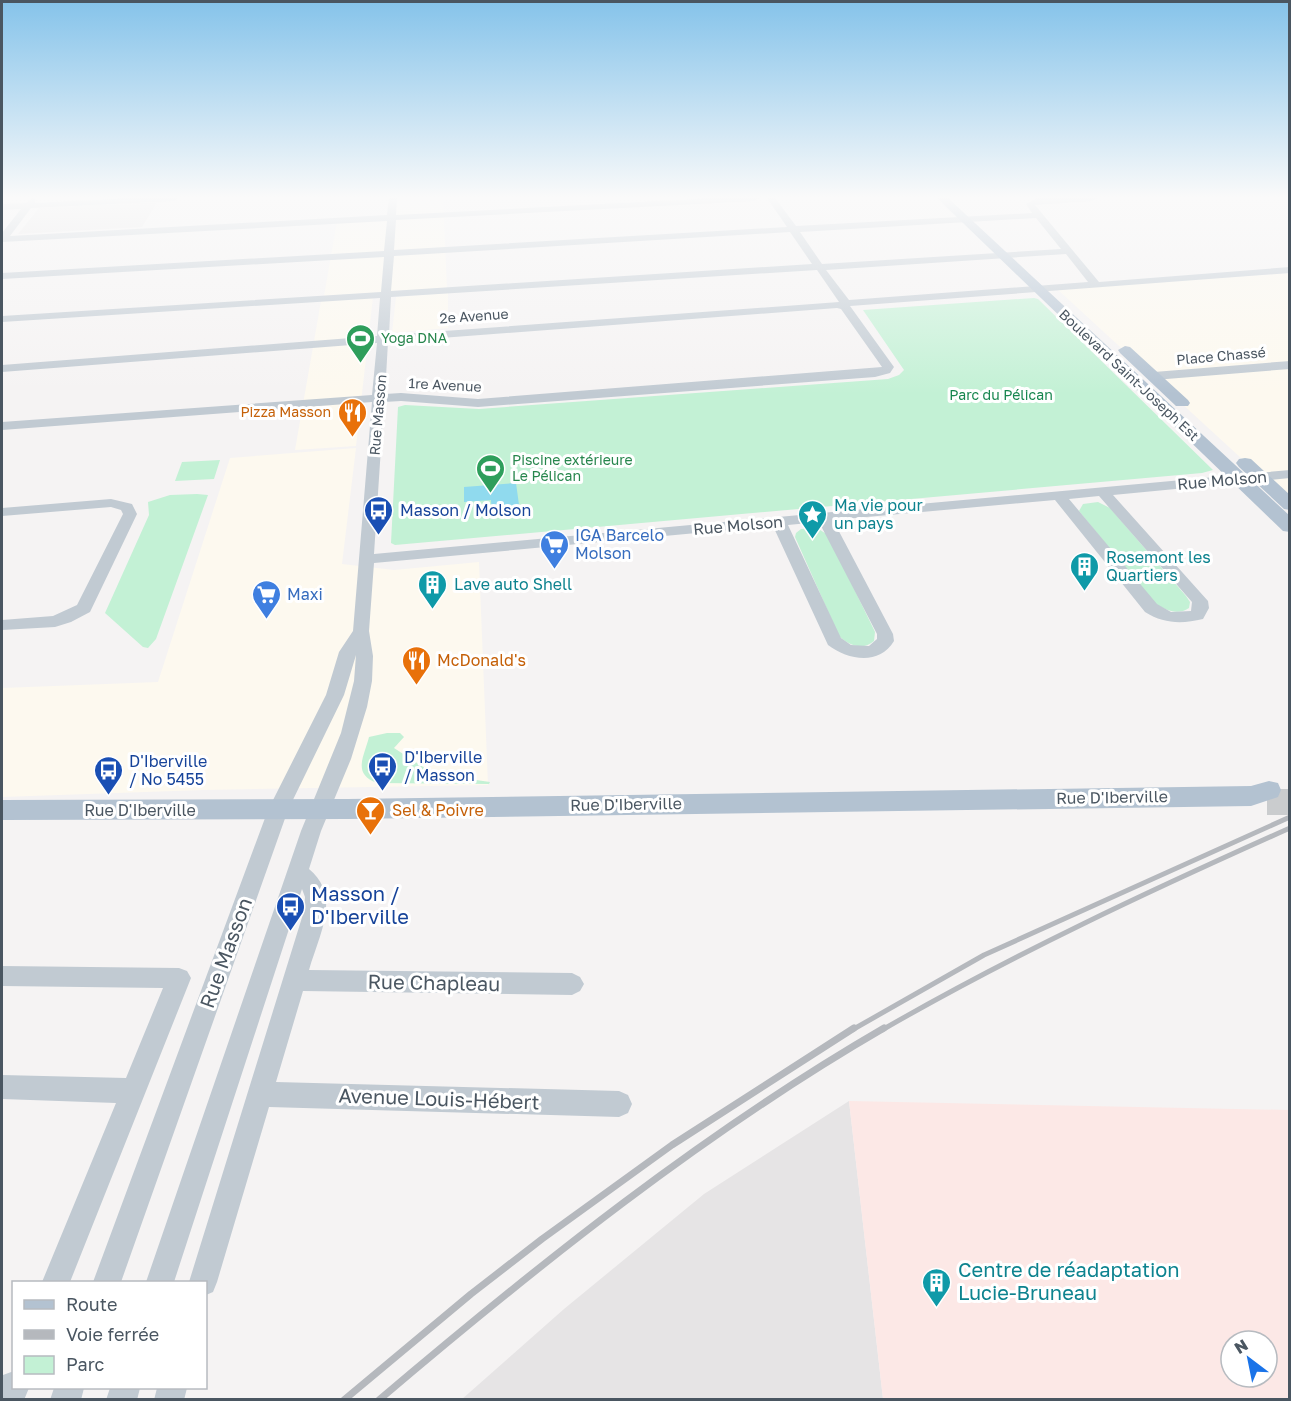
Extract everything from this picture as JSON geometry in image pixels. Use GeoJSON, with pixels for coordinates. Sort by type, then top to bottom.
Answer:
{"type":"FeatureCollection","features":[{"type":"Feature","properties":{"kind":"main road","name":"Boulevard Saint-Joseph Est"},"geometry":{"type":"LineString","coordinates":[[1011,263],[1290,527]]}},
{"type":"Feature","properties":{"kind":"main road","name":"Boulevard Saint-Joseph Est"},"geometry":{"type":"LineString","coordinates":[[1027,263],[1196,416]]}},
{"type":"Feature","properties":{"kind":"main road"},"geometry":{"type":"LineString","coordinates":[[1235,453],[1290,505]]}},
{"type":"Feature","properties":{"kind":"main road","name":"Rue D'Iberville"},"geometry":{"type":"LineString","coordinates":[[2,810],[278,810],[1262,796]]}},
{"type":"Feature","properties":{"kind":"street"},"geometry":{"type":"LineString","coordinates":[[2,276],[214,263]]}},
{"type":"Feature","properties":{"kind":"street","name":"Rue Masson"},"geometry":{"type":"LineString","coordinates":[[160,1281],[297,872],[332,783],[360,699],[366,651],[361,631],[389,263]]}},
{"type":"Feature","properties":{"kind":"street"},"geometry":{"type":"LineString","coordinates":[[817,263],[844,304]]}},
{"type":"Feature","properties":{"kind":"street"},"geometry":{"type":"LineString","coordinates":[[2,318],[875,263]]}},
{"type":"Feature","properties":{"kind":"street"},"geometry":{"type":"LineString","coordinates":[[1079,263],[1096,285],[1290,270]]}},
{"type":"Feature","properties":{"kind":"street","name":"2e Avenue"},"geometry":{"type":"LineString","coordinates":[[2,368],[1096,285]]}},
{"type":"Feature","properties":{"kind":"street","name":"1re Avenue"},"geometry":{"type":"LineString","coordinates":[[2,426],[380,398],[478,403],[854,375],[886,370],[886,365],[844,304]]}},
{"type":"Feature","properties":{"kind":"street","name":"Place Chassé"},"geometry":{"type":"LineString","coordinates":[[1154,376],[1290,365]]}},
{"type":"Feature","properties":{"kind":"street","name":"Rue Molson"},"geometry":{"type":"LineString","coordinates":[[366,559],[1290,474]]}},
{"type":"Feature","properties":{"kind":"street"},"geometry":{"type":"LineString","coordinates":[[1058,495],[1151,608],[1158,613],[1178,618],[1197,615],[1201,608],[1200,601],[1102,491]]}},
{"type":"Feature","properties":{"kind":"street"},"geometry":{"type":"LineString","coordinates":[[2,512],[111,503],[127,507],[130,514],[84,608],[78,613],[51,623],[2,625]]}},
{"type":"Feature","properties":{"kind":"street"},"geometry":{"type":"LineString","coordinates":[[779,522],[834,641],[854,653],[875,651],[886,641],[885,634],[824,517]]}},
{"type":"Feature","properties":{"kind":"street","name":"Rue Masson"},"geometry":{"type":"LineString","coordinates":[[107,1281],[278,810],[335,695],[348,652],[361,631]]}},
{"type":"Feature","properties":{"kind":"street"},"geometry":{"type":"LineString","coordinates":[[203,1281],[295,980],[317,896],[315,887],[297,872]]}},
{"type":"Feature","properties":{"kind":"street","name":"Rue Masson"},"geometry":{"type":"LineString","coordinates":[[2,976],[179,978],[56,1281]]}},
{"type":"Feature","properties":{"kind":"street","name":"Rue Chapleau"},"geometry":{"type":"LineString","coordinates":[[295,980],[573,984]]}},
{"type":"Feature","properties":{"kind":"street"},"geometry":{"type":"LineString","coordinates":[[2,1087],[133,1091]]}},
{"type":"Feature","properties":{"kind":"street","name":"Avenue Louis-Hébert"},"geometry":{"type":"LineString","coordinates":[[259,1094],[619,1104]]}},
{"type":"Feature","properties":{"kind":"shaded area"},"geometry":{"type":"Polygon","coordinates":[[[330,263],[446,263],[447,288],[324,296],[330,263]]]}},
{"type":"Feature","properties":{"kind":"shaded area"},"geometry":{"type":"Polygon","coordinates":[[[1289,273],[1289,502],[1057,289],[1289,273]]]}},
{"type":"Feature","properties":{"kind":"shaded area"},"geometry":{"type":"Polygon","coordinates":[[[448,293],[448,328],[392,333],[396,297],[448,293]]]}},
{"type":"Feature","properties":{"kind":"shaded area"},"geometry":{"type":"Polygon","coordinates":[[[373,297],[356,446],[295,450],[321,301],[373,297]]]}},
{"type":"Feature","properties":{"kind":"shaded area"},"geometry":{"type":"Polygon","coordinates":[[[356,448],[342,564],[394,570],[479,562],[488,785],[203,790],[2,797],[2,688],[158,682],[230,458],[356,448]]]}},
{"type":"Feature","properties":{"kind":"shaded area"},"geometry":{"type":"Polygon","coordinates":[[[849,1101],[883,1399],[461,1400],[564,1309],[704,1194],[849,1101]]]}},
{"type":"Feature","properties":{"kind":"shaded area"},"geometry":{"type":"Polygon","coordinates":[[[849,1101],[1289,1110],[1289,1399],[883,1399],[849,1101]]]}},
{"type":"Feature","properties":{"kind":"green space","name":"Parc du Pélican"},"geometry":{"type":"Polygon","coordinates":[[[1038,299],[1213,470],[1202,473],[395,545],[391,543],[398,407],[405,405],[479,409],[888,379],[899,375],[904,370],[863,310],[1038,299]]]}},
{"type":"Feature","properties":{"kind":"green space"},"geometry":{"type":"Polygon","coordinates":[[[220,460],[214,479],[175,481],[182,462],[220,460]]]}},
{"type":"Feature","properties":{"kind":"green space"},"geometry":{"type":"Polygon","coordinates":[[[170,495],[208,495],[156,639],[148,648],[143,647],[105,613],[149,515],[148,502],[170,495]]]}},
{"type":"Feature","properties":{"kind":"green space"},"geometry":{"type":"Polygon","coordinates":[[[1098,502],[1110,508],[1186,596],[1190,602],[1189,608],[1176,612],[1154,603],[1079,511],[1083,504],[1098,502]]]}},
{"type":"Feature","properties":{"kind":"green space"},"geometry":{"type":"Polygon","coordinates":[[[817,528],[828,535],[875,632],[874,641],[870,644],[856,646],[839,636],[795,537],[801,529],[817,528]]]}},
{"type":"Feature","properties":{"kind":"green space"},"geometry":{"type":"Polygon","coordinates":[[[400,733],[404,737],[394,748],[434,774],[490,782],[489,784],[377,783],[364,775],[363,758],[369,737],[400,733]]]}},
{"type":"Feature","properties":{"kind":"water","name":"Piscine extérieure Le Pélican"},"geometry":{"type":"Polygon","coordinates":[[[516,483],[520,512],[492,515],[491,500],[464,502],[464,487],[516,483]]]}},
{"type":"Feature","properties":{"kind":"tunnel"},"geometry":{"type":"LineString","coordinates":[[1267,802],[1290,802]]}},
{"type":"Feature","properties":{"kind":"railway"},"geometry":{"type":"LineString","coordinates":[[852,1030],[984,955],[1290,817]]}},
{"type":"Feature","properties":{"kind":"railway"},"geometry":{"type":"LineString","coordinates":[[882,1030],[982,975],[1083,924],[1290,828]]}},
{"type":"Feature","properties":{"kind":"railway"},"geometry":{"type":"LineString","coordinates":[[344,1400],[471,1294],[542,1239],[672,1145],[854,1028]]}},
{"type":"Feature","properties":{"kind":"railway"},"geometry":{"type":"LineString","coordinates":[[379,1400],[623,1203],[751,1111],[884,1028]]}},
{"type":"Feature","properties":{"kind":"place","name":"Yoga DNA"},"geometry":{"type":"Point","coordinates":[360,364]}},
{"type":"Feature","properties":{"kind":"place","name":"Pizza Masson"},"geometry":{"type":"Point","coordinates":[352,438]}},
{"type":"Feature","properties":{"kind":"place","name":"Piscine extérieure Le Pélican"},"geometry":{"type":"Point","coordinates":[491,494]}},
{"type":"Feature","properties":{"kind":"place","name":"Masson / Molson"},"geometry":{"type":"Point","coordinates":[379,536]}},
{"type":"Feature","properties":{"kind":"place","name":"Ma vie pour un pays"},"geometry":{"type":"Point","coordinates":[813,540]}},
{"type":"Feature","properties":{"kind":"place","name":"IGA Barcelo Molson"},"geometry":{"type":"Point","coordinates":[554,570]}},
{"type":"Feature","properties":{"kind":"place","name":"Rosemont les Quartiers"},"geometry":{"type":"Point","coordinates":[1085,592]}},
{"type":"Feature","properties":{"kind":"place","name":"Lave auto Shell"},"geometry":{"type":"Point","coordinates":[433,610]}},
{"type":"Feature","properties":{"kind":"place","name":"Maxi"},"geometry":{"type":"Point","coordinates":[266,620]}},
{"type":"Feature","properties":{"kind":"place","name":"McDonald's"},"geometry":{"type":"Point","coordinates":[416,686]}},
{"type":"Feature","properties":{"kind":"place","name":"D'Iberville / Masson"},"geometry":{"type":"Point","coordinates":[383,792]}},
{"type":"Feature","properties":{"kind":"place","name":"D'Iberville / No 5455"},"geometry":{"type":"Point","coordinates":[108,796]}},
{"type":"Feature","properties":{"kind":"place","name":"Sel & Poivre"},"geometry":{"type":"Point","coordinates":[371,836]}},
{"type":"Feature","properties":{"kind":"place","name":"Masson / D'Iberville"},"geometry":{"type":"Point","coordinates":[290,932]}},
{"type":"Feature","properties":{"kind":"place","name":"Centre de réadaptation Lucie-Bruneau"},"geometry":{"type":"Point","coordinates":[937,1308]}}]}
